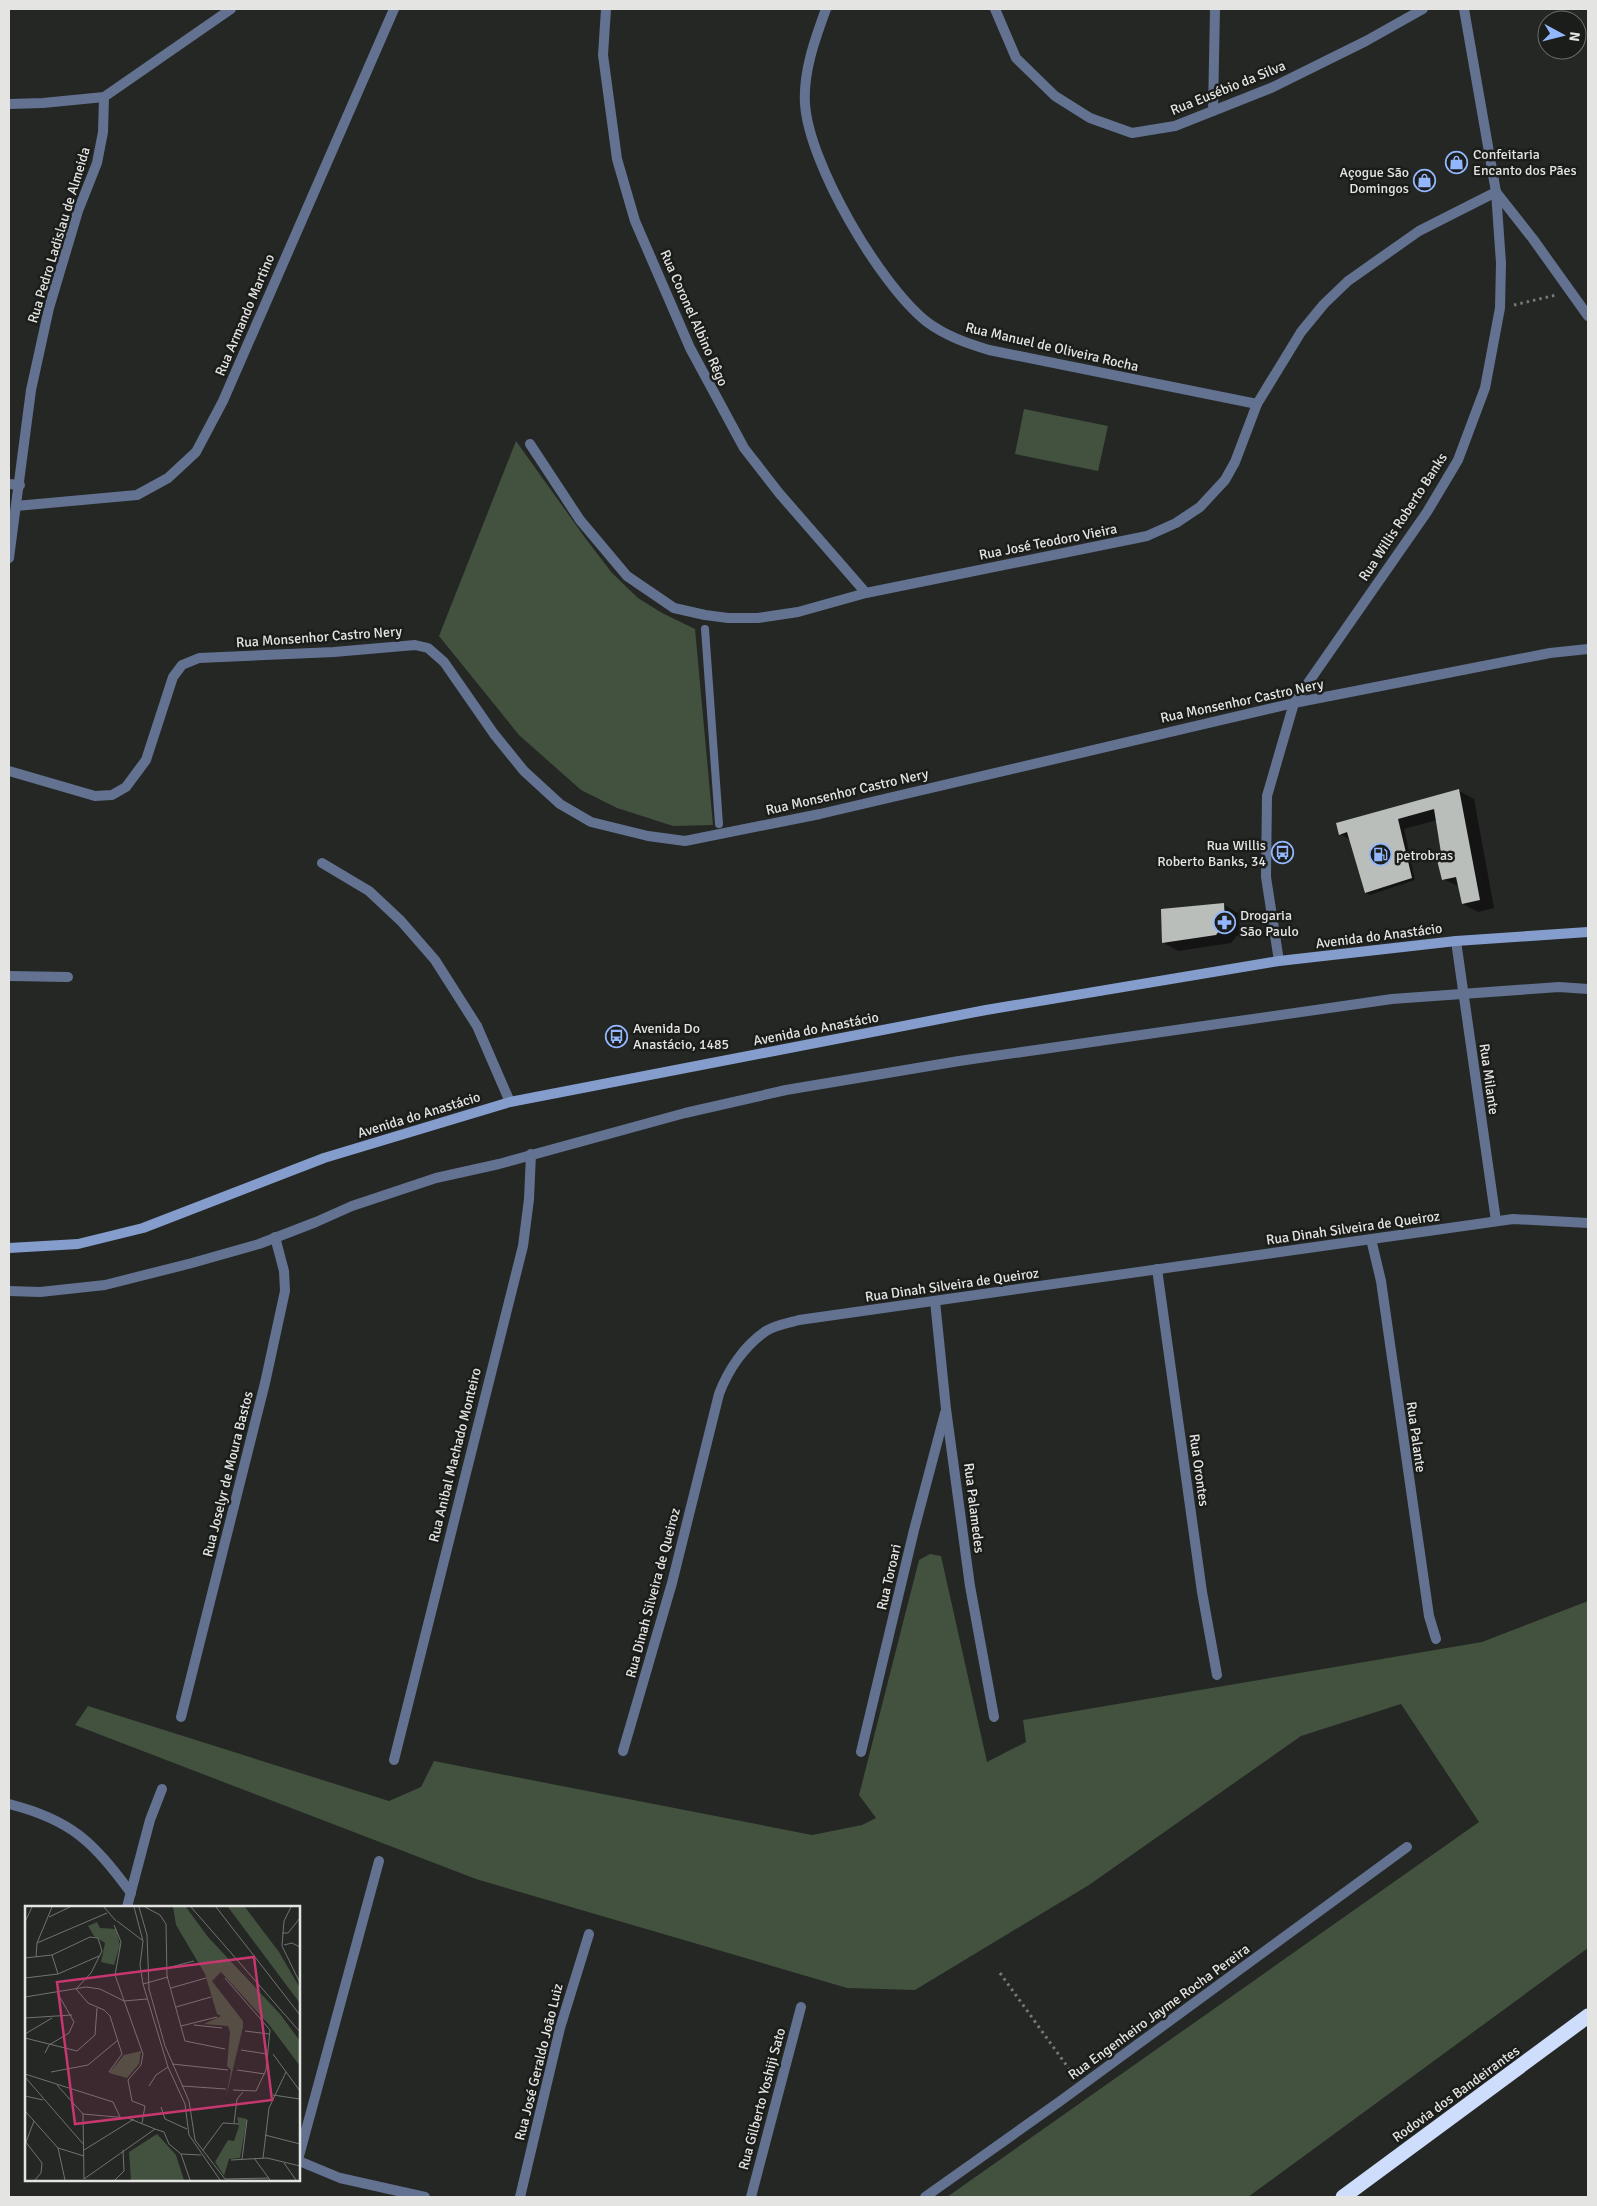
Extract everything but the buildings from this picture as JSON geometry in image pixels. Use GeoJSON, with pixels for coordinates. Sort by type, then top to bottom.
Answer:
{"type":"FeatureCollection","features":[{"type":"Feature","properties":{"kind":"highway","name":"Rodovia dos Bandeirantes"},"geometry":{"type":"LineString","coordinates":[[1342,2197],[1588,2016]]}},
{"type":"Feature","properties":{"kind":"main road","name":"Avenida do Anastácio"},"geometry":{"type":"LineString","coordinates":[[9,1248],[78,1244],[143,1228],[324,1158],[510,1102],[986,1010],[1278,961],[1456,941],[1588,932]]}},
{"type":"Feature","properties":{"kind":"street"},"geometry":{"type":"LineString","coordinates":[[9,104],[43,103],[104,97],[231,9]]}},
{"type":"Feature","properties":{"kind":"street","name":"Rua Armando Martino"},"geometry":{"type":"LineString","coordinates":[[16,506],[137,495],[168,478],[196,452],[223,401],[394,9]]}},
{"type":"Feature","properties":{"kind":"street","name":"Rua Coronel Albino Rêgo"},"geometry":{"type":"LineString","coordinates":[[606,9],[603,55],[616,158],[636,221],[690,348],[744,448],[779,493],[866,593]]}},
{"type":"Feature","properties":{"kind":"street","name":"Rua Manuel de Oliveira Rocha"},"geometry":{"type":"LineString","coordinates":[[826,9],[805,80],[805,105],[808,124],[835,192],[857,234],[878,267],[906,301],[927,322],[959,342],[989,350],[1257,404]]}},
{"type":"Feature","properties":{"kind":"street","name":"Rua Eusébio da Silva"},"geometry":{"type":"LineString","coordinates":[[995,9],[1016,58],[1055,96],[1090,118],[1132,133],[1175,126],[1271,88],[1366,41],[1423,9]]}},
{"type":"Feature","properties":{"kind":"street"},"geometry":{"type":"LineString","coordinates":[[1213,111],[1215,9]]}},
{"type":"Feature","properties":{"kind":"street","name":"Rua Willis Roberto Banks"},"geometry":{"type":"LineString","coordinates":[[1278,961],[1266,876],[1267,796],[1294,703],[1426,512],[1458,460],[1485,388],[1500,308],[1501,263],[1496,192],[1464,9]]}},
{"type":"Feature","properties":{"kind":"street","name":"Rua Pedro Ladislau de Almeida"},"geometry":{"type":"LineString","coordinates":[[9,558],[31,390],[49,308],[78,211],[97,163],[104,132],[104,97]]}},
{"type":"Feature","properties":{"kind":"street"},"geometry":{"type":"LineString","coordinates":[[1496,192],[1588,316]]}},
{"type":"Feature","properties":{"kind":"street","name":"Rua José Teodoro Vieira"},"geometry":{"type":"LineString","coordinates":[[530,444],[580,520],[627,576],[674,608],[713,616],[758,618],[798,612],[866,593],[1147,536],[1176,523],[1200,507],[1226,480],[1257,404],[1301,332],[1324,304],[1348,281],[1419,231],[1496,192]]}},
{"type":"Feature","properties":{"kind":"street"},"geometry":{"type":"LineString","coordinates":[[9,484],[20,485]]}},
{"type":"Feature","properties":{"kind":"street","name":"Rua Monsenhor Castro Nery"},"geometry":{"type":"LineString","coordinates":[[9,771],[95,796],[112,795],[126,788],[146,760],[173,677],[182,665],[199,658],[344,651],[404,644],[428,648],[444,662],[494,734],[524,771],[560,804],[591,822],[648,836],[685,841],[820,814],[1294,703],[1550,652],[1588,649]]}},
{"type":"Feature","properties":{"kind":"street"},"geometry":{"type":"LineString","coordinates":[[322,864],[369,891],[401,921],[435,960],[477,1026],[510,1102]]}},
{"type":"Feature","properties":{"kind":"street","name":"Rua Milante"},"geometry":{"type":"LineString","coordinates":[[1456,941],[1496,1222]]}},
{"type":"Feature","properties":{"kind":"street"},"geometry":{"type":"LineString","coordinates":[[9,976],[68,977]]}},
{"type":"Feature","properties":{"kind":"street"},"geometry":{"type":"LineString","coordinates":[[9,1291],[40,1292],[105,1285],[192,1263],[275,1237],[352,1206],[436,1178],[498,1164],[685,1113],[806,1087],[959,1061],[1382,1001],[1559,987],[1588,989]]}},
{"type":"Feature","properties":{"kind":"street","name":"Rua Anibal Machado Monteiro"},"geometry":{"type":"LineString","coordinates":[[394,1760],[523,1246],[529,1199],[531,1154]]}},
{"type":"Feature","properties":{"kind":"street","name":"Rua Dinah Silveira de Queiroz"},"geometry":{"type":"LineString","coordinates":[[623,1751],[674,1576],[719,1394],[727,1374],[741,1355],[767,1330],[799,1320],[1513,1219],[1588,1223]]}},
{"type":"Feature","properties":{"kind":"street","name":"Rua Joselyr de Moura Bastos"},"geometry":{"type":"LineString","coordinates":[[181,1716],[265,1383],[286,1291],[284,1271],[275,1237]]}},
{"type":"Feature","properties":{"kind":"street","name":"Rua Palante"},"geometry":{"type":"LineString","coordinates":[[1371,1239],[1380,1281],[1429,1616],[1436,1639]]}},
{"type":"Feature","properties":{"kind":"street","name":"Rua Orontes"},"geometry":{"type":"LineString","coordinates":[[1157,1269],[1202,1592],[1217,1675]]}},
{"type":"Feature","properties":{"kind":"street","name":"Rua Palamedes"},"geometry":{"type":"LineString","coordinates":[[935,1301],[946,1409],[970,1586],[994,1717]]}},
{"type":"Feature","properties":{"kind":"street","name":"Rua Toroari"},"geometry":{"type":"LineString","coordinates":[[861,1752],[914,1530],[946,1409]]}},
{"type":"Feature","properties":{"kind":"street"},"geometry":{"type":"LineString","coordinates":[[127,1906],[150,1820],[162,1789]]}},
{"type":"Feature","properties":{"kind":"street"},"geometry":{"type":"LineString","coordinates":[[9,1804],[59,1820],[82,1836],[104,1857],[131,1893]]}},
{"type":"Feature","properties":{"kind":"street","name":"Rua Engenheiro Jayme Rocha Pereira"},"geometry":{"type":"LineString","coordinates":[[925,2197],[1082,2086],[1407,1847]]}},
{"type":"Feature","properties":{"kind":"street"},"geometry":{"type":"LineString","coordinates":[[300,2152],[379,1861]]}},
{"type":"Feature","properties":{"kind":"street","name":"Rua José Geraldo João Luiz"},"geometry":{"type":"LineString","coordinates":[[520,2197],[560,2028],[589,1934]]}},
{"type":"Feature","properties":{"kind":"street","name":"Rua Gilberto Yoshiji Sato"},"geometry":{"type":"LineString","coordinates":[[751,2197],[801,2007]]}},
{"type":"Feature","properties":{"kind":"street"},"geometry":{"type":"LineString","coordinates":[[300,2161],[340,2178],[425,2197]]}},
{"type":"Feature","properties":{"kind":"lane"},"geometry":{"type":"LineString","coordinates":[[706,629],[719,824]]}},
{"type":"Feature","properties":{"kind":"path"},"geometry":{"type":"LineString","coordinates":[[1500,308],[1572,292]]}},
{"type":"Feature","properties":{"kind":"path"},"geometry":{"type":"LineString","coordinates":[[1000,1973],[1082,2086]]}},
{"type":"Feature","properties":{"kind":"green space"},"geometry":{"type":"Polygon","coordinates":[[[1024,409],[1108,426],[1098,471],[1015,454],[1024,409]]]}},
{"type":"Feature","properties":{"kind":"green space"},"geometry":{"type":"Polygon","coordinates":[[[516,441],[612,573],[638,598],[662,613],[695,629],[713,825],[673,826],[617,808],[581,790],[519,735],[439,636],[516,441]]]}},
{"type":"Feature","properties":{"kind":"green space"},"geometry":{"type":"Polygon","coordinates":[[[930,1554],[941,1556],[987,1762],[1026,1742],[1023,1720],[1482,1642],[1588,1601],[1588,1948],[1248,2197],[947,2197],[1479,1822],[1401,1704],[1301,1736],[1089,1885],[915,1990],[847,1988],[476,1879],[75,1725],[88,1706],[389,1801],[421,1787],[434,1761],[812,1835],[862,1825],[876,1818],[859,1795],[919,1560],[930,1554]]]}},
{"type":"Feature","properties":{"kind":"place","name":"Confeitaria Encanto dos Pães"},"geometry":{"type":"Point","coordinates":[1457,162]}},
{"type":"Feature","properties":{"kind":"place","name":"Açogue São Domingos"},"geometry":{"type":"Point","coordinates":[1425,180]}},
{"type":"Feature","properties":{"kind":"place","name":"Rua Willis Roberto Banks, 34"},"geometry":{"type":"Point","coordinates":[1282,853]}},
{"type":"Feature","properties":{"kind":"place","name":"petrobras"},"geometry":{"type":"Point","coordinates":[1380,855]}},
{"type":"Feature","properties":{"kind":"place","name":"Drogaria São Paulo"},"geometry":{"type":"Point","coordinates":[1224,923]}},
{"type":"Feature","properties":{"kind":"place","name":"Avenida Do Anastácio, 1485"},"geometry":{"type":"Point","coordinates":[617,1036]}}]}
